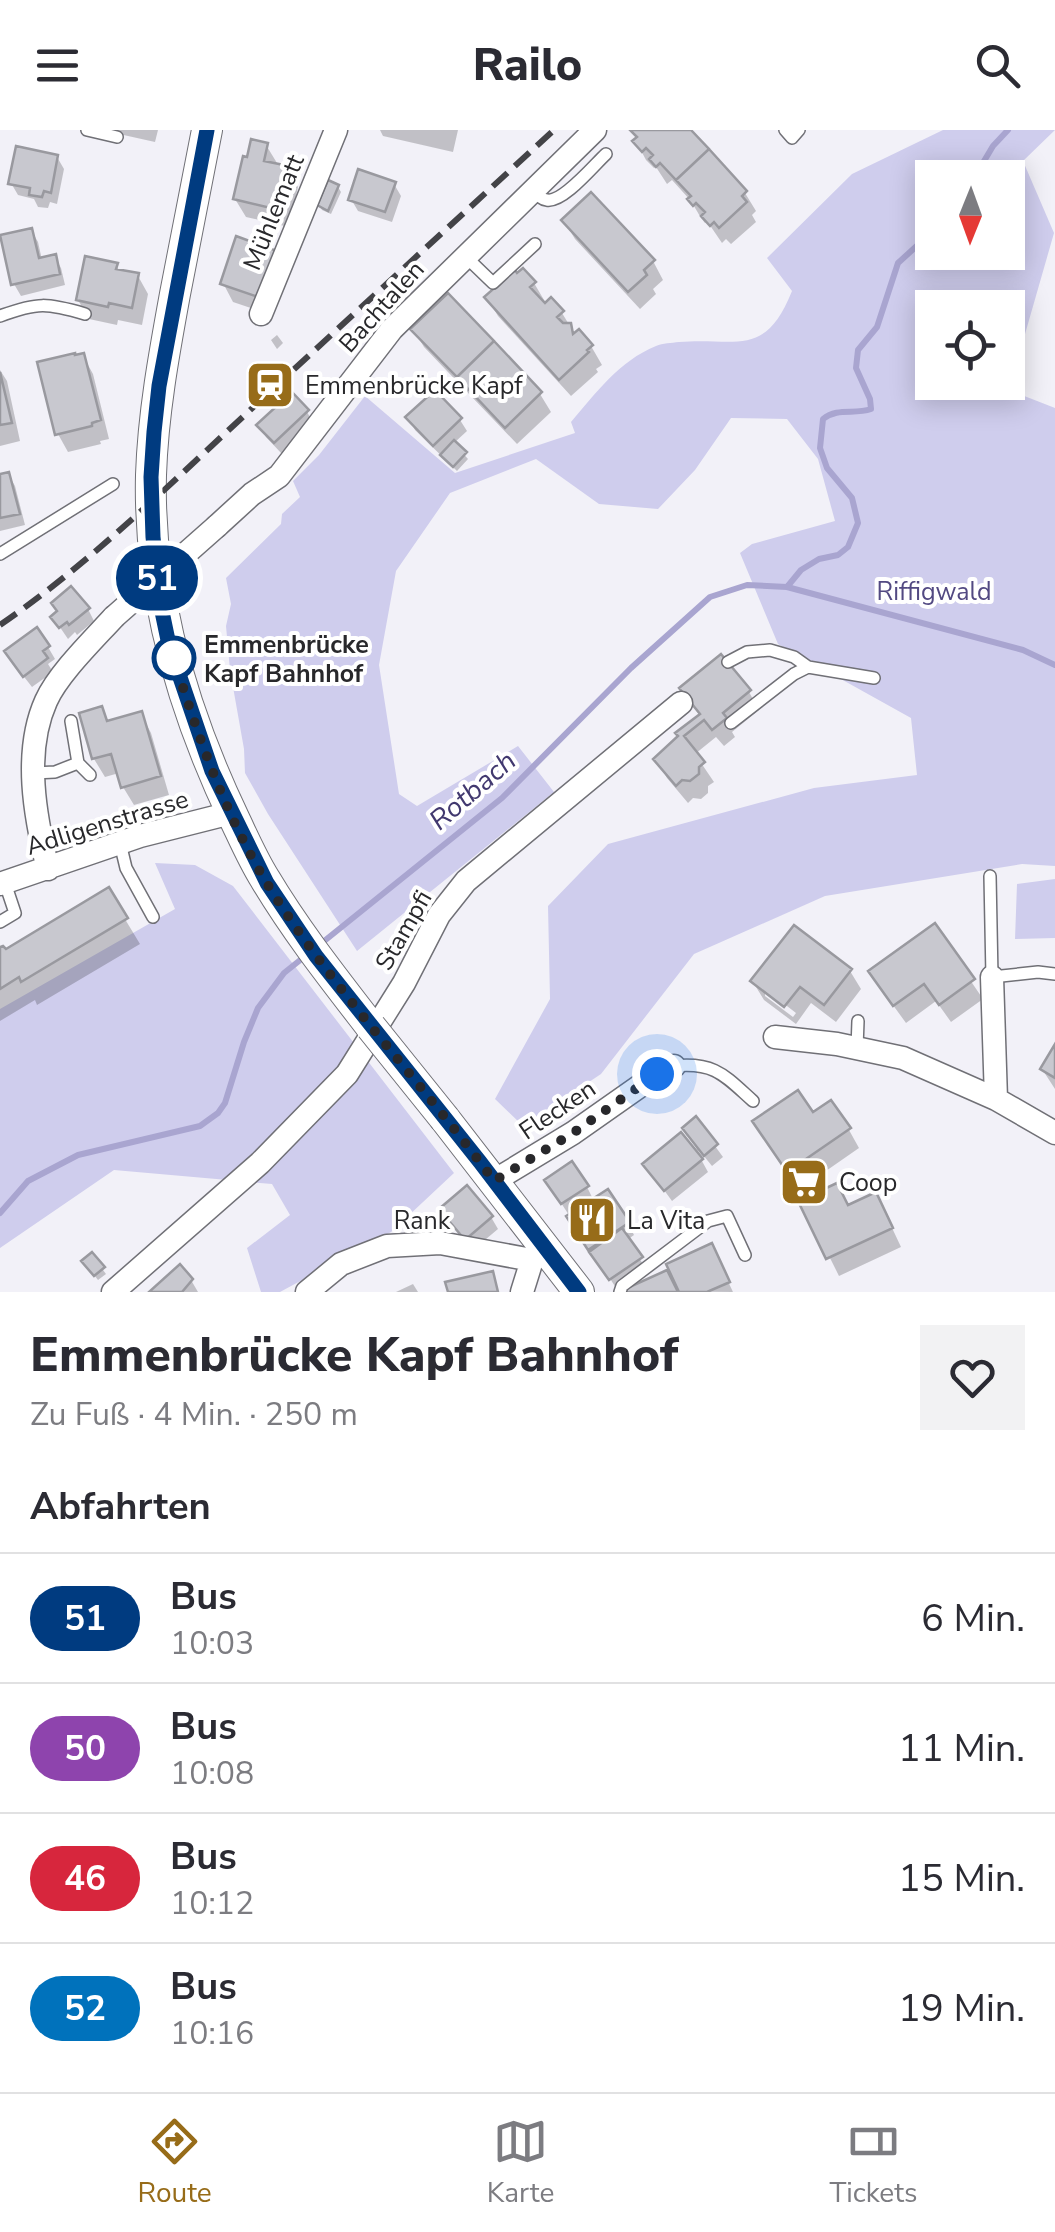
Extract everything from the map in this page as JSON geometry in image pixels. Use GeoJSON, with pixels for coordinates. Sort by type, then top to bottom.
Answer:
{"type":"FeatureCollection","features":[{"type":"Feature","properties":{"kind":"main road"},"geometry":{"type":"LineString","coordinates":[[206,130],[159,386],[151,479],[156,572],[169,645],[212,771],[267,883],[316,956],[487,1172],[540,1256],[580,1292]]}},
{"type":"Feature","properties":{"kind":"street","name":"Mühlematt"},"geometry":{"type":"LineString","coordinates":[[261,314],[336,130]]}},
{"type":"Feature","properties":{"kind":"street","name":"Bachtalen"},"geometry":{"type":"LineString","coordinates":[[48,869],[39,832],[34,774],[36,731],[47,698],[76,658],[114,617],[252,494],[279,476],[390,330],[595,130]]}},
{"type":"Feature","properties":{"kind":"street","name":"Stampfi"},"geometry":{"type":"LineString","coordinates":[[113,1292],[260,1162],[347,1074],[404,983],[439,915],[466,880],[684,701]]}},
{"type":"Feature","properties":{"kind":"street","name":"Adligenstrasse"},"geometry":{"type":"LineString","coordinates":[[2,884],[120,843],[231,813]]}},
{"type":"Feature","properties":{"kind":"street"},"geometry":{"type":"LineString","coordinates":[[992,978],[996,1099]]}},
{"type":"Feature","properties":{"kind":"street"},"geometry":{"type":"LineString","coordinates":[[775,1037],[837,1044],[902,1058],[996,1099],[1055,1133]]}},
{"type":"Feature","properties":{"kind":"street","name":"Flecken"},"geometry":{"type":"LineString","coordinates":[[487,1172],[573,1133],[674,1066]]}},
{"type":"Feature","properties":{"kind":"street","name":"Rank"},"geometry":{"type":"LineString","coordinates":[[307,1292],[341,1264],[388,1246],[440,1243],[540,1256]]}},
{"type":"Feature","properties":{"kind":"street"},"geometry":{"type":"LineString","coordinates":[[522,1292],[540,1256]]}},
{"type":"Feature","properties":{"kind":"lane"},"geometry":{"type":"LineString","coordinates":[[87,130],[117,136]]}},
{"type":"Feature","properties":{"kind":"lane"},"geometry":{"type":"LineString","coordinates":[[785,130],[792,138],[799,130]]}},
{"type":"Feature","properties":{"kind":"lane"},"geometry":{"type":"LineString","coordinates":[[534,190],[550,201],[561,198],[606,154]]}},
{"type":"Feature","properties":{"kind":"lane"},"geometry":{"type":"LineString","coordinates":[[464,256],[493,283],[534,244]]}},
{"type":"Feature","properties":{"kind":"lane"},"geometry":{"type":"LineString","coordinates":[[0,316],[50,304],[85,314]]}},
{"type":"Feature","properties":{"kind":"lane"},"geometry":{"type":"LineString","coordinates":[[0,554],[114,484]]}},
{"type":"Feature","properties":{"kind":"lane"},"geometry":{"type":"LineString","coordinates":[[728,662],[747,652],[770,650],[794,656],[808,667],[874,678]]}},
{"type":"Feature","properties":{"kind":"lane"},"geometry":{"type":"LineString","coordinates":[[731,723],[808,667]]}},
{"type":"Feature","properties":{"kind":"lane"},"geometry":{"type":"LineString","coordinates":[[71,722],[78,763],[90,775]]}},
{"type":"Feature","properties":{"kind":"lane"},"geometry":{"type":"LineString","coordinates":[[34,774],[55,772],[78,763]]}},
{"type":"Feature","properties":{"kind":"lane"},"geometry":{"type":"LineString","coordinates":[[120,843],[126,868],[153,918]]}},
{"type":"Feature","properties":{"kind":"lane"},"geometry":{"type":"LineString","coordinates":[[990,876],[992,978],[1038,972],[1055,974]]}},
{"type":"Feature","properties":{"kind":"lane"},"geometry":{"type":"LineString","coordinates":[[0,922],[16,913],[2,884]]}},
{"type":"Feature","properties":{"kind":"lane"},"geometry":{"type":"LineString","coordinates":[[857,1048],[858,1020]]}},
{"type":"Feature","properties":{"kind":"lane","name":"Flecken"},"geometry":{"type":"LineString","coordinates":[[674,1066],[697,1064],[720,1072],[753,1101]]}},
{"type":"Feature","properties":{"kind":"lane"},"geometry":{"type":"LineString","coordinates":[[620,1292],[622,1286],[708,1220],[721,1216],[727,1216],[745,1255]]}},
{"type":"Feature","properties":{"kind":"green space","name":"Riffigwald"},"geometry":{"type":"Polygon","coordinates":[[[943,130],[1055,130],[1024,160],[915,160],[915,270],[1025,270],[1025,166],[1054,233],[1025,334],[1025,290],[915,290],[915,400],[1025,400],[1025,396],[1055,408],[1055,866],[1022,864],[825,896],[694,954],[601,1074],[523,1126],[495,1099],[550,999],[548,906],[608,844],[814,788],[917,775],[911,718],[778,644],[740,553],[752,544],[835,521],[818,459],[787,419],[731,418],[695,470],[658,509],[599,504],[536,459],[450,493],[396,571],[379,665],[399,794],[417,806],[518,746],[554,792],[357,951],[245,773],[230,670],[226,626],[231,604],[226,578],[281,524],[282,514],[300,497],[293,481],[319,455],[365,396],[455,473],[575,433],[571,422],[619,369],[643,352],[679,342],[747,340],[771,327],[792,291],[767,258],[852,174],[943,130]]]}},
{"type":"Feature","properties":{"kind":"green space"},"geometry":{"type":"Polygon","coordinates":[[[155,863],[195,865],[233,886],[454,1173],[391,1232],[280,1292],[261,1292],[247,1248],[290,1215],[272,1184],[114,1170],[0,1248],[0,1009],[175,909],[155,863]]]}},
{"type":"Feature","properties":{"kind":"green space"},"geometry":{"type":"Polygon","coordinates":[[[1055,879],[1055,938],[1015,939],[1017,884],[1055,879]]]}},
{"type":"Feature","properties":{"kind":"building"},"geometry":{"type":"Polygon","coordinates":[[[630,130],[691,130],[709,149],[676,180],[660,163],[656,167],[646,148],[642,152],[632,141],[637,137],[630,130]]]}},
{"type":"Feature","properties":{"kind":"building"},"geometry":{"type":"Polygon","coordinates":[[[251,139],[268,143],[264,161],[289,166],[279,210],[233,199],[251,139]]]}},
{"type":"Feature","properties":{"kind":"building"},"geometry":{"type":"Polygon","coordinates":[[[16,146],[58,155],[51,193],[44,191],[42,197],[29,195],[30,188],[8,184],[16,146]]]}},
{"type":"Feature","properties":{"kind":"building"},"geometry":{"type":"Polygon","coordinates":[[[709,149],[747,191],[742,196],[747,202],[719,228],[714,222],[710,226],[701,216],[705,212],[696,203],[693,206],[687,199],[691,196],[676,180],[709,149]]]}},
{"type":"Feature","properties":{"kind":"building"},"geometry":{"type":"Polygon","coordinates":[[[358,169],[396,182],[385,212],[348,200],[358,169]]]}},
{"type":"Feature","properties":{"kind":"building"},"geometry":{"type":"Polygon","coordinates":[[[328,180],[339,185],[328,211],[317,205],[328,180]]]}},
{"type":"Feature","properties":{"kind":"building"},"geometry":{"type":"Polygon","coordinates":[[[591,192],[655,260],[644,270],[647,275],[628,292],[561,220],[591,192]]]}},
{"type":"Feature","properties":{"kind":"building"},"geometry":{"type":"Polygon","coordinates":[[[32,228],[39,258],[56,254],[60,274],[11,285],[0,235],[32,228]]]}},
{"type":"Feature","properties":{"kind":"building"},"geometry":{"type":"Polygon","coordinates":[[[236,236],[277,251],[261,298],[220,284],[236,236]]]}},
{"type":"Feature","properties":{"kind":"building"},"geometry":{"type":"Polygon","coordinates":[[[85,256],[118,263],[116,269],[139,273],[132,308],[76,300],[85,256]]]}},
{"type":"Feature","properties":{"kind":"building"},"geometry":{"type":"Polygon","coordinates":[[[523,268],[536,282],[530,287],[545,303],[551,297],[564,311],[557,317],[563,323],[571,323],[573,334],[579,329],[593,345],[559,380],[484,297],[515,270],[517,273],[523,268]]]}},
{"type":"Feature","properties":{"kind":"building"},"geometry":{"type":"Polygon","coordinates":[[[448,293],[494,341],[457,377],[410,329],[448,293]]]}},
{"type":"Feature","properties":{"kind":"building"},"geometry":{"type":"Polygon","coordinates":[[[494,341],[542,392],[505,428],[457,377],[494,341]]]}},
{"type":"Feature","properties":{"kind":"building"},"geometry":{"type":"Polygon","coordinates":[[[84,353],[101,420],[55,435],[37,362],[84,353]]]}},
{"type":"Feature","properties":{"kind":"building"},"geometry":{"type":"Polygon","coordinates":[[[0,372],[12,423],[0,425],[0,372]]]}},
{"type":"Feature","properties":{"kind":"building"},"geometry":{"type":"Polygon","coordinates":[[[435,390],[462,418],[433,446],[405,417],[435,390]]]}},
{"type":"Feature","properties":{"kind":"building"},"geometry":{"type":"Polygon","coordinates":[[[292,392],[309,410],[274,443],[256,425],[292,392]]]}},
{"type":"Feature","properties":{"kind":"building"},"geometry":{"type":"Polygon","coordinates":[[[454,440],[467,452],[453,467],[440,455],[454,440]]]}},
{"type":"Feature","properties":{"kind":"building"},"geometry":{"type":"Polygon","coordinates":[[[9,472],[20,514],[0,518],[0,474],[9,472]]]}},
{"type":"Feature","properties":{"kind":"building"},"geometry":{"type":"Polygon","coordinates":[[[71,586],[90,608],[59,628],[50,617],[57,611],[51,603],[71,586]]]}},
{"type":"Feature","properties":{"kind":"building"},"geometry":{"type":"Polygon","coordinates":[[[37,627],[50,646],[43,651],[48,658],[23,677],[4,651],[37,627]]]}},
{"type":"Feature","properties":{"kind":"building"},"geometry":{"type":"Polygon","coordinates":[[[721,654],[751,690],[723,713],[727,718],[712,730],[704,720],[684,736],[705,762],[699,767],[699,774],[676,786],[653,759],[678,736],[675,733],[700,714],[679,688],[721,654]]]}},
{"type":"Feature","properties":{"kind":"building"},"geometry":{"type":"Polygon","coordinates":[[[102,706],[107,721],[142,711],[161,776],[121,788],[111,754],[92,759],[79,713],[102,706]]]}},
{"type":"Feature","properties":{"kind":"building"},"geometry":{"type":"Polygon","coordinates":[[[109,887],[128,918],[21,982],[19,977],[0,989],[0,947],[6,949],[109,887]]]}},
{"type":"Feature","properties":{"kind":"building"},"geometry":{"type":"Polygon","coordinates":[[[935,923],[975,979],[939,1005],[924,984],[893,1006],[868,971],[935,923]]]}},
{"type":"Feature","properties":{"kind":"building"},"geometry":{"type":"Polygon","coordinates":[[[794,925],[852,969],[824,1005],[800,987],[784,1007],[750,981],[794,925]]]}},
{"type":"Feature","properties":{"kind":"building"},"geometry":{"type":"Polygon","coordinates":[[[1055,1044],[1055,1078],[1040,1069],[1055,1044]]]}},
{"type":"Feature","properties":{"kind":"building"},"geometry":{"type":"Polygon","coordinates":[[[798,1090],[813,1112],[831,1100],[851,1128],[787,1172],[752,1121],[798,1090]]]}},
{"type":"Feature","properties":{"kind":"building"},"geometry":{"type":"Polygon","coordinates":[[[696,1116],[718,1144],[704,1156],[682,1128],[696,1116]]]}},
{"type":"Feature","properties":{"kind":"building"},"geometry":{"type":"Polygon","coordinates":[[[681,1132],[703,1159],[664,1191],[642,1164],[681,1132]]]}},
{"type":"Feature","properties":{"kind":"building"},"geometry":{"type":"Polygon","coordinates":[[[572,1161],[589,1186],[561,1204],[544,1180],[572,1161]]]}},
{"type":"Feature","properties":{"kind":"building"},"geometry":{"type":"Polygon","coordinates":[[[837,1183],[848,1205],[876,1192],[893,1228],[826,1259],[798,1201],[837,1183]]]}},
{"type":"Feature","properties":{"kind":"building"},"geometry":{"type":"Polygon","coordinates":[[[467,1185],[493,1216],[465,1240],[439,1209],[467,1185]]]}},
{"type":"Feature","properties":{"kind":"building"},"geometry":{"type":"Polygon","coordinates":[[[608,1189],[630,1222],[588,1250],[566,1216],[608,1189]]]}},
{"type":"Feature","properties":{"kind":"building"},"geometry":{"type":"Polygon","coordinates":[[[622,1228],[643,1257],[609,1280],[589,1252],[622,1228]]]}},
{"type":"Feature","properties":{"kind":"building"},"geometry":{"type":"Polygon","coordinates":[[[712,1243],[730,1282],[707,1292],[679,1292],[666,1264],[712,1243]]]}},
{"type":"Feature","properties":{"kind":"building"},"geometry":{"type":"Polygon","coordinates":[[[92,1252],[105,1267],[94,1276],[81,1261],[92,1252]]]}},
{"type":"Feature","properties":{"kind":"building"},"geometry":{"type":"Polygon","coordinates":[[[180,1264],[193,1279],[182,1292],[149,1292],[180,1264]]]}},
{"type":"Feature","properties":{"kind":"building"},"geometry":{"type":"Polygon","coordinates":[[[667,1270],[678,1292],[625,1289],[667,1270]]]}},
{"type":"Feature","properties":{"kind":"building"},"geometry":{"type":"Polygon","coordinates":[[[493,1271],[498,1292],[448,1292],[445,1282],[493,1271]]]}},
{"type":"Feature","properties":{"kind":"waterway"},"geometry":{"type":"LineString","coordinates":[[985,160],[1008,130]]}},
{"type":"Feature","properties":{"kind":"waterway"},"geometry":{"type":"LineString","coordinates":[[787,587],[801,570],[848,547],[858,523],[852,498],[827,468],[820,448],[823,419],[834,413],[871,409],[856,368],[858,350],[877,327],[898,263],[915,248]]}},
{"type":"Feature","properties":{"kind":"waterway","name":"Rotbach"},"geometry":{"type":"LineString","coordinates":[[318,946],[502,798],[631,668],[710,597],[747,585],[787,587],[1023,650],[1055,665]]}},
{"type":"Feature","properties":{"kind":"waterway","name":"Rotbach"},"geometry":{"type":"LineString","coordinates":[[0,1213],[28,1181],[78,1155],[200,1126],[218,1113],[258,1008],[284,973],[304,957]]}},
{"type":"Feature","properties":{"kind":"railway"},"geometry":{"type":"LineString","coordinates":[[0,625],[127,524],[554,130]]}},
{"type":"Feature","properties":{"kind":"bus line","name":"51"},"geometry":{"type":"LineString","coordinates":[[207,130],[159,386],[154,432],[153,537],[169,645],[212,771],[267,883],[316,956],[579,1292]]}},
{"type":"Feature","properties":{"kind":"place","name":"Emmenbrücke Kapf"},"geometry":{"type":"Point","coordinates":[270,385]}},
{"type":"Feature","properties":{"kind":"place","name":"Emmenbrücke Kapf Bahnhof"},"geometry":{"type":"Point","coordinates":[174,658]}},
{"type":"Feature","properties":{"kind":"place","name":"Coop"},"geometry":{"type":"Point","coordinates":[804,1182]}},
{"type":"Feature","properties":{"kind":"place","name":"La Vita"},"geometry":{"type":"Point","coordinates":[592,1220]}},
{"type":"Feature","properties":{"kind":"route"},"geometry":{"type":"LineString","coordinates":[[174,658],[212,771],[267,883],[316,956],[494,1181],[573,1133],[657,1074]]}}]}
